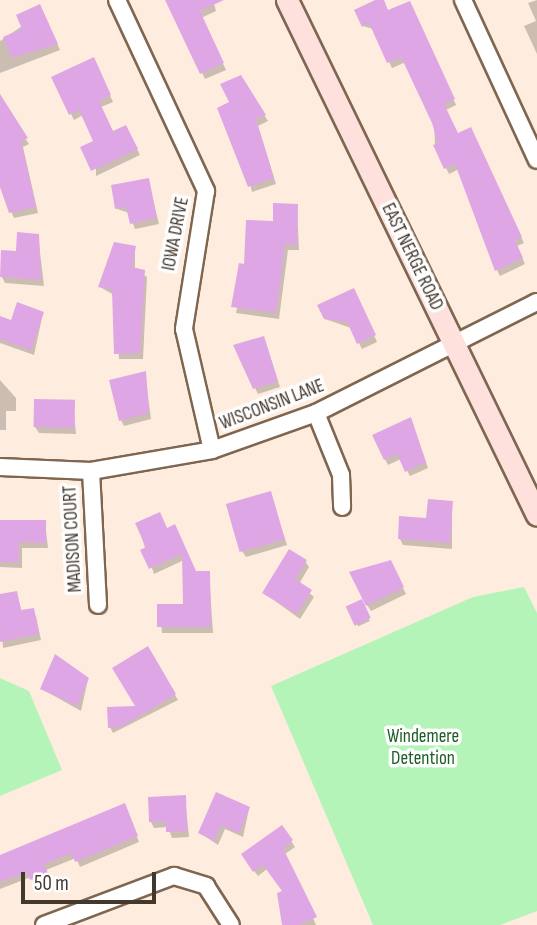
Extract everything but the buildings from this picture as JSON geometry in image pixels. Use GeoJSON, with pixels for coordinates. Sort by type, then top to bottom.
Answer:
{"type":"FeatureCollection","features":[{"type":"Feature","properties":{"kind":"main road","name":"EAST NERGE ROAD"},"geometry":{"type":"LineString","coordinates":[[286,0],[537,515]]}},
{"type":"Feature","properties":{"kind":"street","name":"IOWA DRIVE"},"geometry":{"type":"LineString","coordinates":[[117,0],[206,191],[184,330],[212,450]]}},
{"type":"Feature","properties":{"kind":"street"},"geometry":{"type":"LineString","coordinates":[[463,0],[537,160]]}},
{"type":"Feature","properties":{"kind":"street","name":"WISCONSIN LANE"},"geometry":{"type":"LineString","coordinates":[[0,467],[91,471],[212,450],[316,413],[537,302]]}},
{"type":"Feature","properties":{"kind":"street"},"geometry":{"type":"LineString","coordinates":[[316,413],[341,475],[342,507]]}},
{"type":"Feature","properties":{"kind":"street","name":"MADISON COURT"},"geometry":{"type":"LineString","coordinates":[[91,471],[97,605]]}},
{"type":"Feature","properties":{"kind":"street"},"geometry":{"type":"LineString","coordinates":[[44,925],[174,876],[206,886],[231,925]]}},
{"type":"Feature","properties":{"kind":"green space","name":"Windemere Detention"},"geometry":{"type":"Polygon","coordinates":[[[524,587],[537,613],[537,911],[500,925],[373,925],[271,686],[473,597],[524,587]]]}},
{"type":"Feature","properties":{"kind":"green space"},"geometry":{"type":"Polygon","coordinates":[[[0,678],[29,691],[62,770],[0,796],[0,678]]]}}]}
